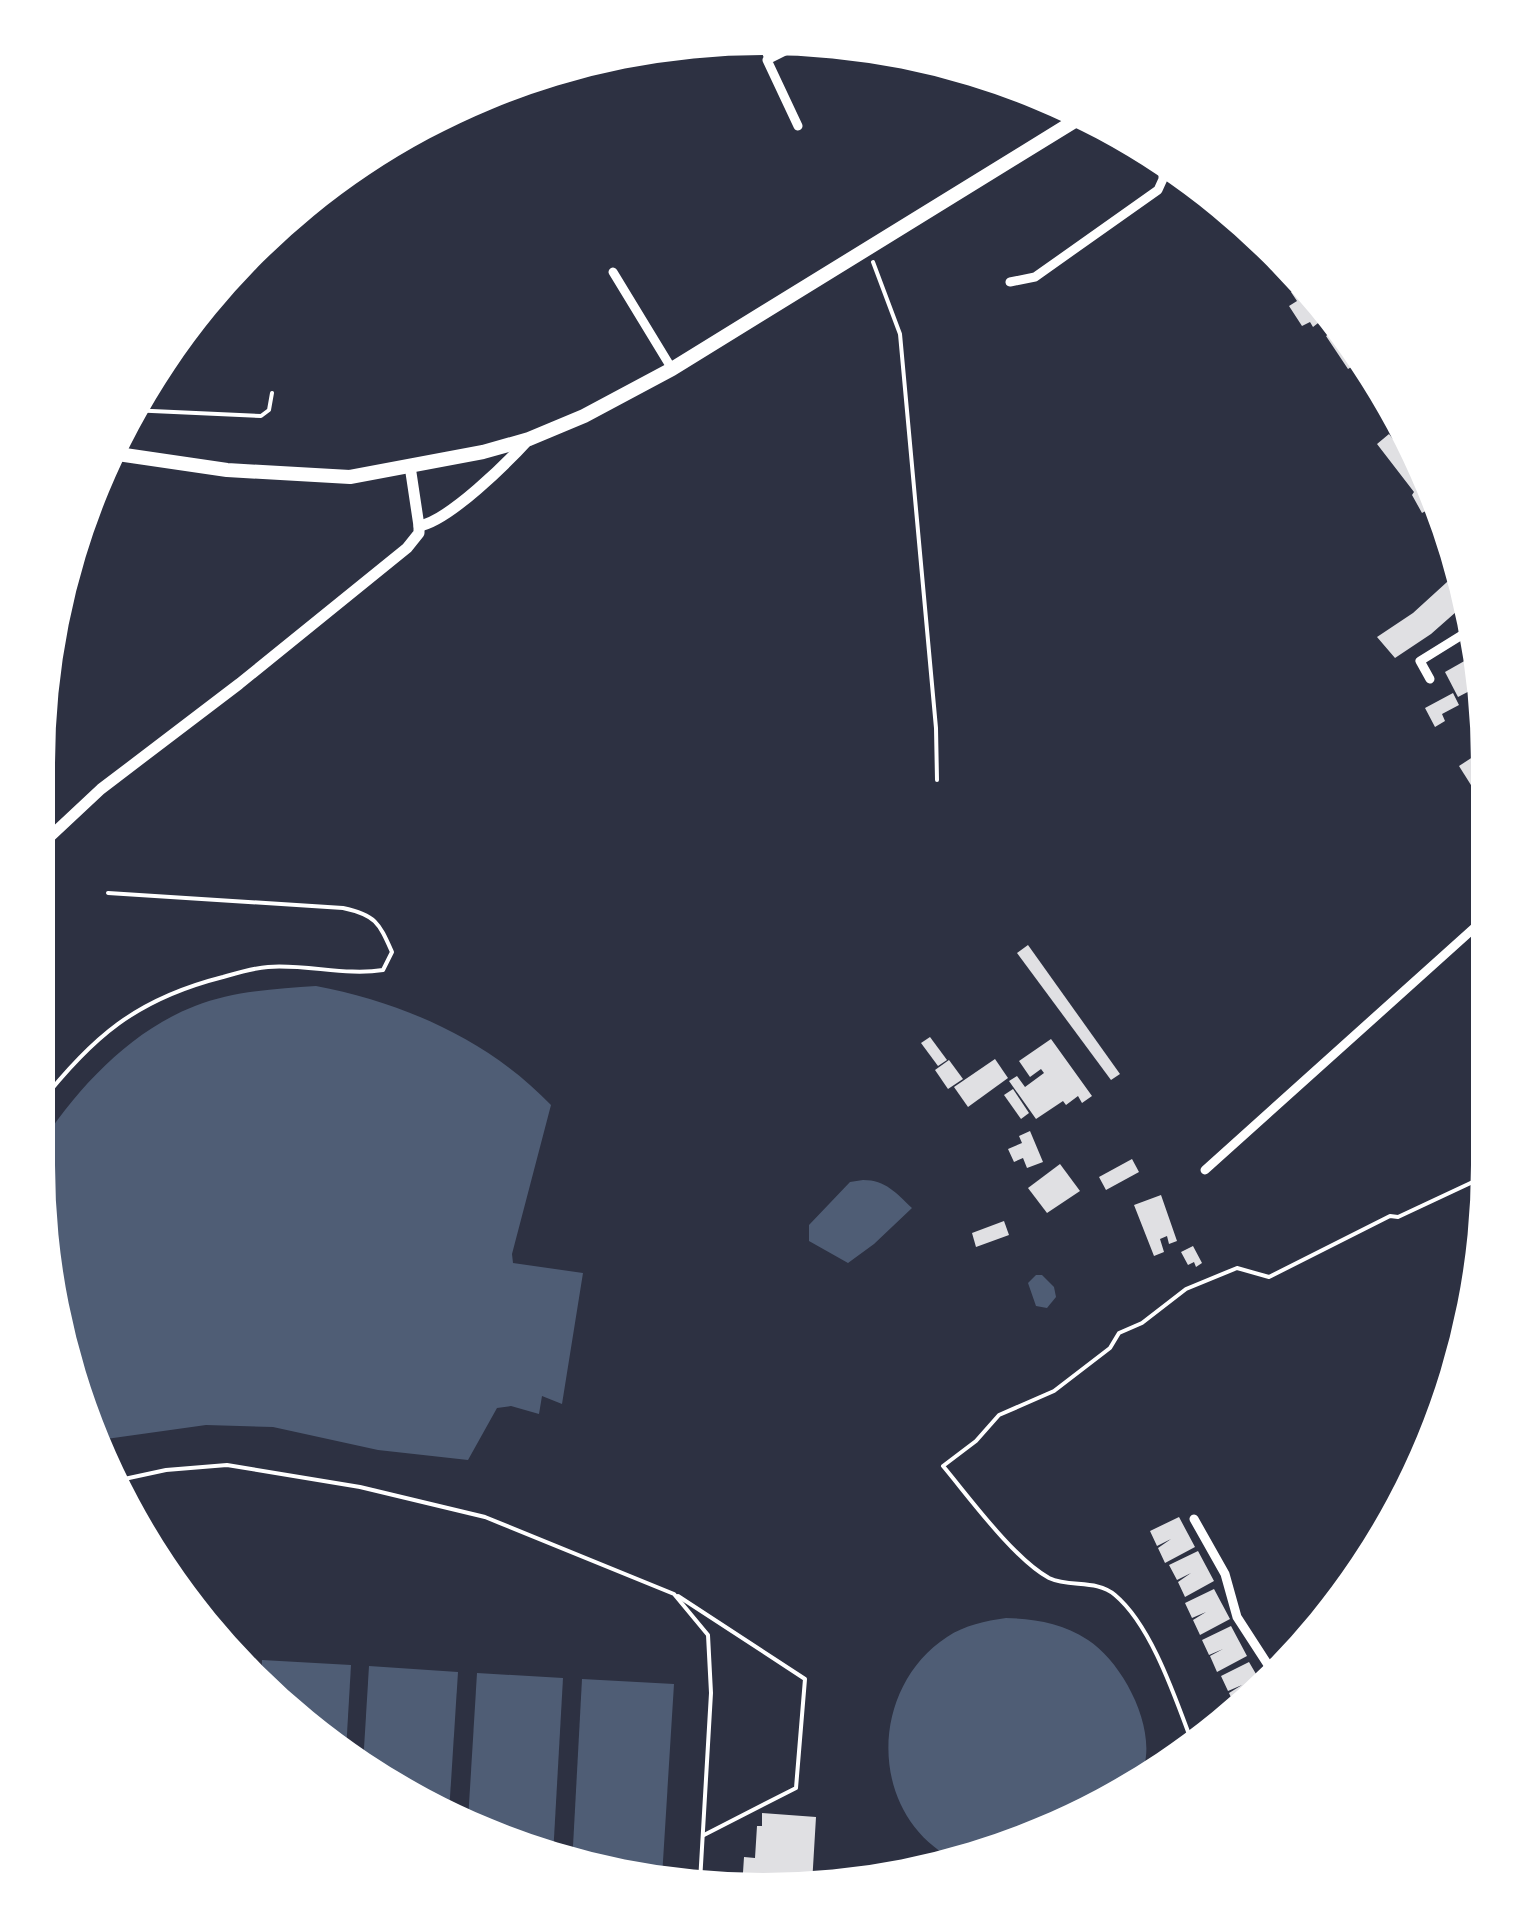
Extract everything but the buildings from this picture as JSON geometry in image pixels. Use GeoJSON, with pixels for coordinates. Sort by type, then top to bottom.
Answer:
{"type":"FeatureCollection","features":[{"type":"Feature","properties":{"kind":"main road"},"geometry":{"type":"LineString","coordinates":[[126,455],[226,470],[350,476],[483,452],[529,439],[584,416],[672,369],[1069,125]]}},
{"type":"Feature","properties":{"kind":"street"},"geometry":{"type":"LineString","coordinates":[[777,56],[768,60],[798,126]]}},
{"type":"Feature","properties":{"kind":"street"},"geometry":{"type":"LineString","coordinates":[[1010,282],[1034,277],[1158,190],[1163,179]]}},
{"type":"Feature","properties":{"kind":"street"},"geometry":{"type":"LineString","coordinates":[[613,272],[672,369]]}},
{"type":"Feature","properties":{"kind":"street"},"geometry":{"type":"LineString","coordinates":[[419,526],[429,524],[468,496],[502,469],[529,439]]}},
{"type":"Feature","properties":{"kind":"street"},"geometry":{"type":"LineString","coordinates":[[55,830],[100,789],[239,684],[407,548],[419,533],[410,466]]}},
{"type":"Feature","properties":{"kind":"street"},"geometry":{"type":"LineString","coordinates":[[1430,679],[1420,661],[1459,637]]}},
{"type":"Feature","properties":{"kind":"street"},"geometry":{"type":"LineString","coordinates":[[1205,1170],[1471,931]]}},
{"type":"Feature","properties":{"kind":"street"},"geometry":{"type":"LineString","coordinates":[[1194,1519],[1224,1574],[1238,1617],[1267,1663]]}},
{"type":"Feature","properties":{"kind":"lane"},"geometry":{"type":"LineString","coordinates":[[766,55],[768,60]]}},
{"type":"Feature","properties":{"kind":"lane"},"geometry":{"type":"LineString","coordinates":[[149,410],[262,416],[269,410],[272,392]]}},
{"type":"Feature","properties":{"kind":"lane"},"geometry":{"type":"LineString","coordinates":[[128,1478],[166,1470],[227,1465],[360,1487],[485,1518],[674,1594],[805,1679],[796,1788],[704,1835]]}},
{"type":"Feature","properties":{"kind":"lane"},"geometry":{"type":"LineString","coordinates":[[674,1594],[708,1635],[711,1693],[701,1870]]}},
{"type":"Feature","properties":{"kind":"path"},"geometry":{"type":"LineString","coordinates":[[868,250],[900,334],[936,728],[937,780]]}},
{"type":"Feature","properties":{"kind":"path"},"geometry":{"type":"LineString","coordinates":[[55,1084],[68,1067],[142,1006],[186,986],[263,967],[383,970],[392,952],[380,925],[366,913],[343,908],[108,893]]}},
{"type":"Feature","properties":{"kind":"path"},"geometry":{"type":"LineString","coordinates":[[1188,1731],[1154,1653],[1130,1610],[1101,1586],[1051,1579],[1023,1556],[943,1466],[976,1441],[999,1415],[1054,1391],[1110,1348],[1119,1334],[1142,1323],[1186,1289],[1238,1268],[1268,1277],[1390,1216],[1398,1218],[1470,1183]]}},
{"type":"Feature","properties":{"kind":"water"},"geometry":{"type":"Polygon","coordinates":[[[316,986],[412,1014],[500,1061],[551,1105],[512,1254],[513,1263],[583,1273],[562,1404],[542,1396],[539,1414],[511,1406],[497,1408],[468,1460],[378,1450],[273,1427],[206,1425],[110,1438],[79,1348],[69,1303],[57,1211],[55,1124],[87,1084],[148,1031],[195,1006],[254,992],[316,986]]]}},
{"type":"Feature","properties":{"kind":"water"},"geometry":{"type":"Polygon","coordinates":[[[863,1180],[884,1185],[912,1208],[848,1263],[809,1241],[809,1225],[850,1182],[863,1180]]]}},
{"type":"Feature","properties":{"kind":"water"},"geometry":{"type":"Polygon","coordinates":[[[1042,1275],[1054,1287],[1056,1297],[1047,1308],[1036,1306],[1028,1283],[1042,1275]]]}},
{"type":"Feature","properties":{"kind":"water"},"geometry":{"type":"Polygon","coordinates":[[[1006,1618],[1038,1621],[1088,1640],[1118,1670],[1131,1691],[1146,1737],[1146,1759],[1076,1800],[1034,1819],[941,1850],[907,1817],[894,1786],[888,1754],[891,1720],[902,1689],[921,1660],[947,1637],[983,1622],[1006,1618]]]}},
{"type":"Feature","properties":{"kind":"water"},"geometry":{"type":"Polygon","coordinates":[[[262,1660],[351,1665],[347,1738],[296,1697],[262,1666],[262,1660]]]}},
{"type":"Feature","properties":{"kind":"water"},"geometry":{"type":"Polygon","coordinates":[[[369,1666],[458,1672],[450,1800],[364,1750],[369,1666]]]}},
{"type":"Feature","properties":{"kind":"water"},"geometry":{"type":"Polygon","coordinates":[[[477,1673],[563,1678],[554,1841],[469,1808],[477,1673]]]}},
{"type":"Feature","properties":{"kind":"water"},"geometry":{"type":"Polygon","coordinates":[[[582,1679],[674,1684],[663,1866],[573,1847],[582,1679]]]}}]}
